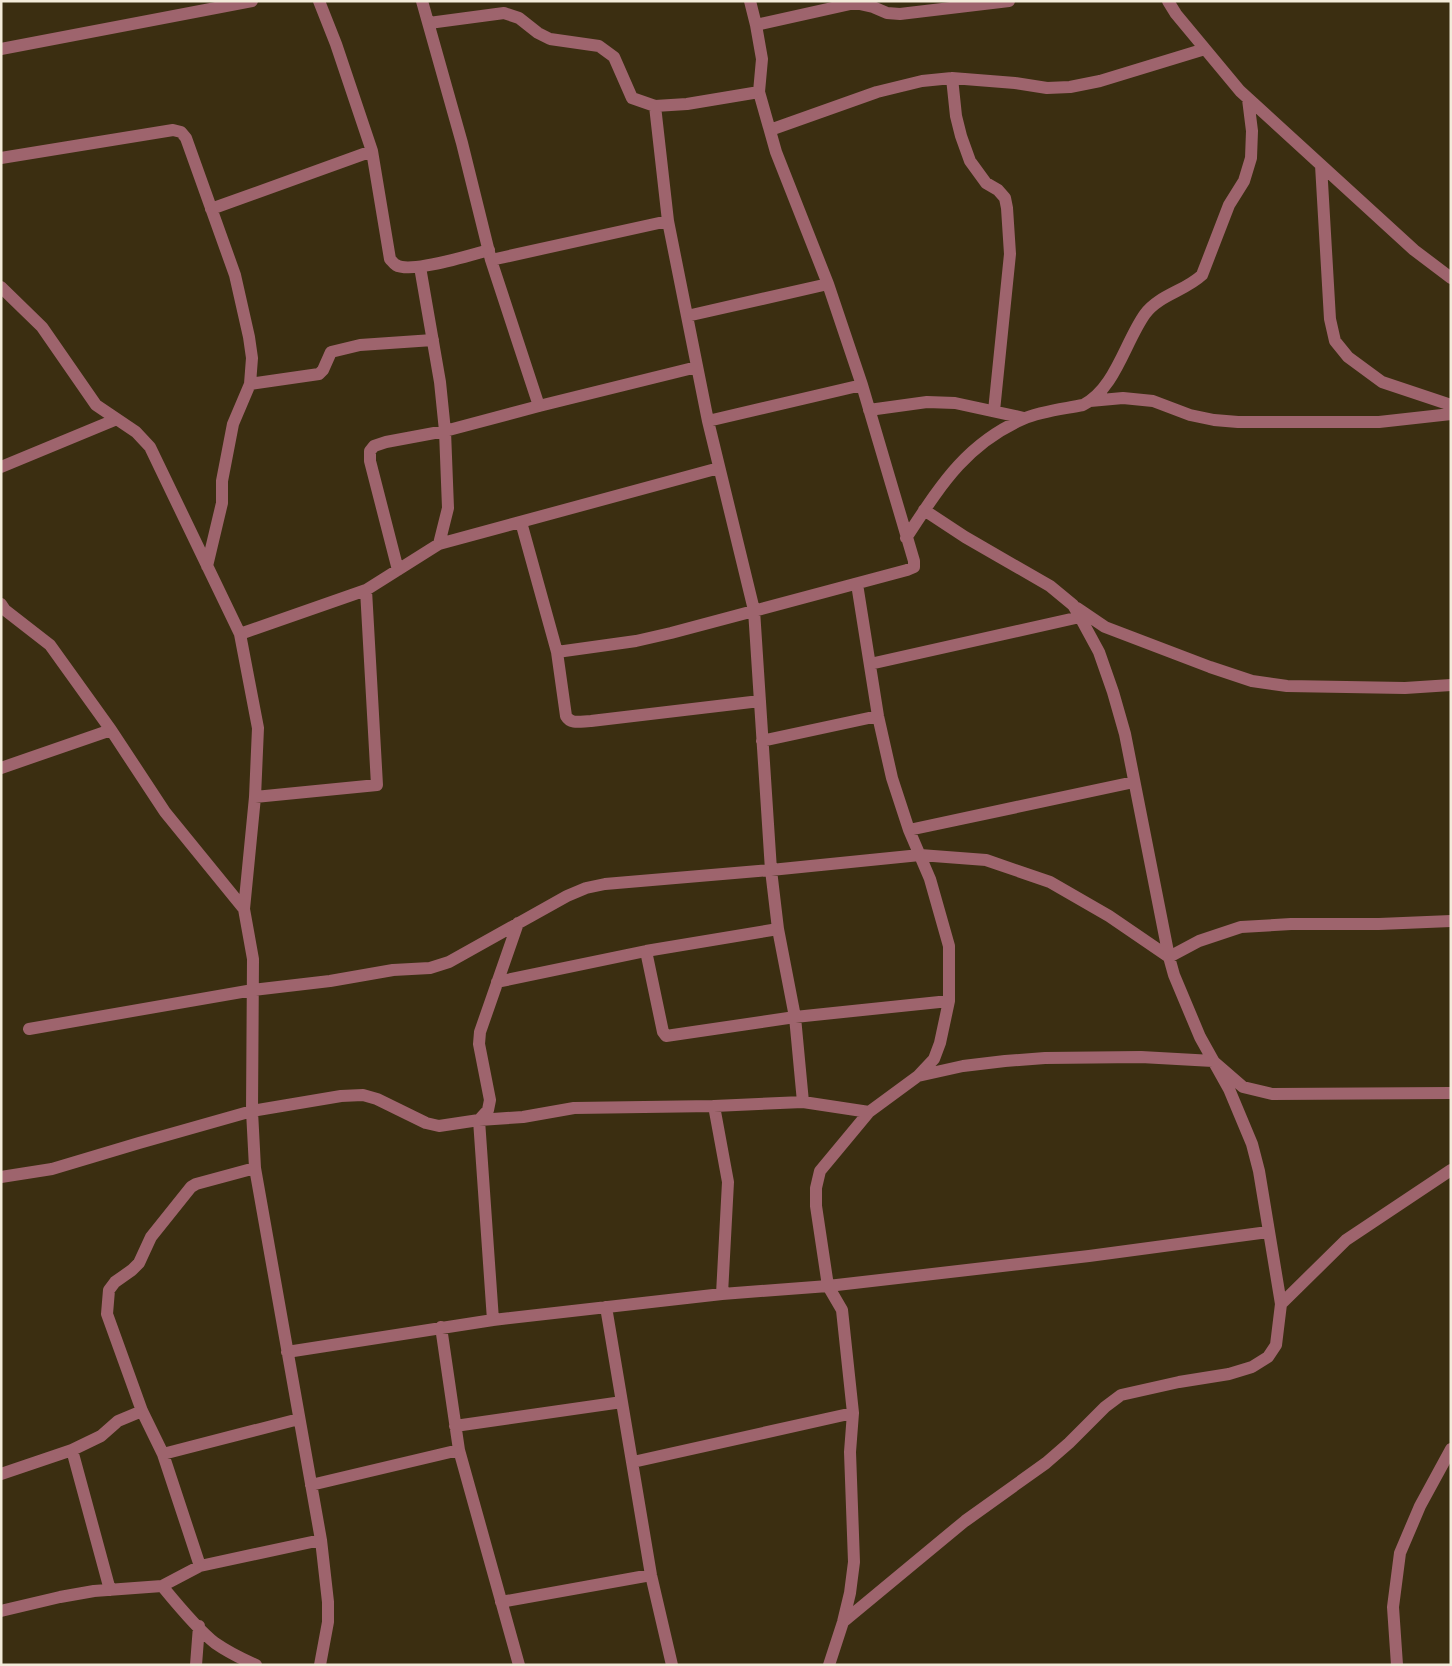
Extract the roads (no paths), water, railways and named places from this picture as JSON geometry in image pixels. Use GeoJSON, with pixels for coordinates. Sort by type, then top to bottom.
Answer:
{"type":"FeatureCollection","features":[{"type":"Feature","properties":{"kind":"street"},"geometry":{"type":"LineString","coordinates":[[1,49],[252,1]]}},
{"type":"Feature","properties":{"kind":"street"},"geometry":{"type":"LineString","coordinates":[[319,1],[336,44],[372,151],[390,259],[396,265],[420,267],[668,220]]}},
{"type":"Feature","properties":{"kind":"street"},"geometry":{"type":"LineString","coordinates":[[422,1],[462,143],[490,255],[539,406]]}},
{"type":"Feature","properties":{"kind":"street"},"geometry":{"type":"LineString","coordinates":[[557,652],[636,641],[857,584],[914,567],[914,561],[862,385],[828,284],[776,152],[759,92],[762,59],[750,1]]}},
{"type":"Feature","properties":{"kind":"street"},"geometry":{"type":"LineString","coordinates":[[756,25],[854,2],[873,6],[887,13],[900,14],[1008,1]]}},
{"type":"Feature","properties":{"kind":"street"},"geometry":{"type":"LineString","coordinates":[[1168,1],[1176,14],[1248,99],[1414,250],[1451,278]]}},
{"type":"Feature","properties":{"kind":"street"},"geometry":{"type":"LineString","coordinates":[[429,24],[504,13],[519,18],[538,33],[550,39],[599,46],[614,57],[632,98],[655,106],[687,104],[759,92]]}},
{"type":"Feature","properties":{"kind":"street"},"geometry":{"type":"LineString","coordinates":[[770,130],[877,92],[922,81],[952,78],[1005,82],[1047,88],[1070,87],[1100,81],[1205,49]]}},
{"type":"Feature","properties":{"kind":"street"},"geometry":{"type":"LineString","coordinates":[[952,78],[958,123],[970,161],[986,182],[998,190],[1005,198],[1007,208],[1010,254],[994,411]]}},
{"type":"Feature","properties":{"kind":"street"},"geometry":{"type":"LineString","coordinates":[[906,538],[947,477],[966,456],[1001,430],[1024,418],[1082,405],[1090,401],[1105,385],[1144,316],[1154,304],[1193,283],[1202,275],[1229,205],[1244,181],[1251,158],[1252,131],[1248,99]]}},
{"type":"Feature","properties":{"kind":"street"},"geometry":{"type":"LineString","coordinates":[[655,106],[668,220],[708,421],[754,610],[771,870],[778,929],[795,1017],[803,1102]]}},
{"type":"Feature","properties":{"kind":"street"},"geometry":{"type":"LineString","coordinates":[[1,158],[172,130],[181,132],[186,138],[235,275],[252,358],[250,384],[233,424],[222,481],[222,503],[207,566]]}},
{"type":"Feature","properties":{"kind":"street"},"geometry":{"type":"LineString","coordinates":[[211,209],[372,151]]}},
{"type":"Feature","properties":{"kind":"street"},"geometry":{"type":"LineString","coordinates":[[1321,164],[1330,319],[1335,340],[1348,357],[1382,382],[1451,405]]}},
{"type":"Feature","properties":{"kind":"street"},"geometry":{"type":"LineString","coordinates":[[420,267],[433,340],[445,431],[448,508],[440,544]]}},
{"type":"Feature","properties":{"kind":"street"},"geometry":{"type":"LineString","coordinates":[[687,316],[828,284]]}},
{"type":"Feature","properties":{"kind":"street"},"geometry":{"type":"LineString","coordinates":[[1,288],[42,328],[96,405],[136,432],[150,448],[240,634],[258,728],[255,796],[244,909],[253,959],[252,1111],[255,1168],[321,1540],[328,1602],[328,1622],[320,1665]]}},
{"type":"Feature","properties":{"kind":"street"},"geometry":{"type":"LineString","coordinates":[[250,384],[319,374],[323,370],[331,352],[348,347],[433,340]]}},
{"type":"Feature","properties":{"kind":"street"},"geometry":{"type":"LineString","coordinates":[[398,570],[370,461],[370,451],[374,446],[445,431],[697,367]]}},
{"type":"Feature","properties":{"kind":"street"},"geometry":{"type":"LineString","coordinates":[[708,421],[862,385]]}},
{"type":"Feature","properties":{"kind":"street"},"geometry":{"type":"LineString","coordinates":[[1090,401],[1123,398],[1152,401],[1206,418],[1238,422],[1379,422],[1451,414]]}},
{"type":"Feature","properties":{"kind":"street"},"geometry":{"type":"LineString","coordinates":[[869,410],[928,402],[955,403],[1024,418]]}},
{"type":"Feature","properties":{"kind":"street"},"geometry":{"type":"LineString","coordinates":[[1,468],[117,419]]}},
{"type":"Feature","properties":{"kind":"street"},"geometry":{"type":"LineString","coordinates":[[240,634],[366,590],[440,544],[719,468]]}},
{"type":"Feature","properties":{"kind":"street"},"geometry":{"type":"LineString","coordinates":[[924,510],[965,537],[1050,586],[1073,606],[1105,627],[1252,681],[1287,686],[1405,688],[1451,685]]}},
{"type":"Feature","properties":{"kind":"street"},"geometry":{"type":"LineString","coordinates":[[521,522],[557,652],[566,716],[572,722],[760,701]]}},
{"type":"Feature","properties":{"kind":"street"},"geometry":{"type":"LineString","coordinates":[[829,1665],[843,1622],[850,1593],[854,1562],[850,1452],[853,1413],[842,1310],[828,1286],[816,1206],[816,1188],[820,1170],[869,1112],[918,1076],[934,1059],[940,1043],[949,1001],[949,946],[930,879],[898,802],[878,716],[857,584]]}},
{"type":"Feature","properties":{"kind":"street"},"geometry":{"type":"LineString","coordinates":[[255,796],[377,785],[366,590]]}},
{"type":"Feature","properties":{"kind":"street"},"geometry":{"type":"LineString","coordinates":[[1,604],[5,610],[50,645],[111,730],[165,812],[244,909]]}},
{"type":"Feature","properties":{"kind":"street"},"geometry":{"type":"LineString","coordinates":[[843,1622],[965,1521],[1046,1463],[1069,1443],[1104,1407],[1122,1395],[1179,1382],[1229,1374],[1252,1366],[1268,1357],[1276,1346],[1281,1304],[1252,1144],[1229,1089],[1193,1020],[1174,974],[1134,782],[1126,734],[1099,652],[1073,606]]}},
{"type":"Feature","properties":{"kind":"street"},"geometry":{"type":"LineString","coordinates":[[870,664],[1080,618]]}},
{"type":"Feature","properties":{"kind":"street"},"geometry":{"type":"LineString","coordinates":[[762,741],[878,716]]}},
{"type":"Feature","properties":{"kind":"street"},"geometry":{"type":"LineString","coordinates":[[1,768],[111,730]]}},
{"type":"Feature","properties":{"kind":"street"},"geometry":{"type":"LineString","coordinates":[[909,830],[1134,782]]}},
{"type":"Feature","properties":{"kind":"street"},"geometry":{"type":"LineString","coordinates":[[29,1029],[253,990],[330,981],[392,970],[430,968],[449,962],[567,896],[596,886],[920,855],[986,860],[1050,882],[1109,916],[1169,957]]}},
{"type":"Feature","properties":{"kind":"street"},"geometry":{"type":"LineString","coordinates":[[1169,957],[1199,941],[1241,928],[1291,924],[1379,924],[1451,921]]}},
{"type":"Feature","properties":{"kind":"street"},"geometry":{"type":"LineString","coordinates":[[493,1320],[480,1120],[488,1110],[490,1100],[480,1044],[480,1032],[518,923]]}},
{"type":"Feature","properties":{"kind":"street"},"geometry":{"type":"LineString","coordinates":[[497,982],[646,951],[778,929]]}},
{"type":"Feature","properties":{"kind":"street"},"geometry":{"type":"LineString","coordinates":[[646,951],[663,1032],[666,1036],[795,1017],[949,1001]]}},
{"type":"Feature","properties":{"kind":"street"},"geometry":{"type":"LineString","coordinates":[[918,1076],[963,1066],[1045,1058],[1141,1057],[1213,1061],[1243,1087],[1272,1094],[1451,1093]]}},
{"type":"Feature","properties":{"kind":"street"},"geometry":{"type":"LineString","coordinates":[[1,1177],[52,1169],[252,1111],[341,1096],[363,1095],[377,1099],[426,1123],[439,1126],[480,1120],[523,1117],[574,1108],[714,1106],[803,1102],[869,1112]]}},
{"type":"Feature","properties":{"kind":"street"},"geometry":{"type":"LineString","coordinates":[[714,1106],[728,1182],[722,1294]]}},
{"type":"Feature","properties":{"kind":"street"},"geometry":{"type":"LineString","coordinates":[[200,1566],[163,1454],[142,1411],[106,1314],[109,1290],[115,1282],[139,1263],[151,1237],[191,1188],[196,1184],[255,1168]]}},
{"type":"Feature","properties":{"kind":"street"},"geometry":{"type":"LineString","coordinates":[[1281,1304],[1346,1240],[1451,1170]]}},
{"type":"Feature","properties":{"kind":"street"},"geometry":{"type":"LineString","coordinates":[[287,1352],[493,1320],[722,1294],[828,1286],[1089,1256],[1268,1232]]}},
{"type":"Feature","properties":{"kind":"street"},"geometry":{"type":"LineString","coordinates":[[606,1307],[651,1575],[672,1665]]}},
{"type":"Feature","properties":{"kind":"street"},"geometry":{"type":"LineString","coordinates":[[441,1327],[458,1450],[519,1665]]}},
{"type":"Feature","properties":{"kind":"street"},"geometry":{"type":"LineString","coordinates":[[454,1426],[622,1402]]}},
{"type":"Feature","properties":{"kind":"street"},"geometry":{"type":"LineString","coordinates":[[1,1474],[72,1450],[102,1436],[118,1422],[142,1411]]}},
{"type":"Feature","properties":{"kind":"street"},"geometry":{"type":"LineString","coordinates":[[633,1462],[853,1413]]}},
{"type":"Feature","properties":{"kind":"street"},"geometry":{"type":"LineString","coordinates":[[163,1454],[299,1419]]}},
{"type":"Feature","properties":{"kind":"street"},"geometry":{"type":"LineString","coordinates":[[1397,1665],[1393,1607],[1400,1553],[1420,1506],[1451,1449]]}},
{"type":"Feature","properties":{"kind":"street"},"geometry":{"type":"LineString","coordinates":[[72,1450],[110,1590]]}},
{"type":"Feature","properties":{"kind":"street"},"geometry":{"type":"LineString","coordinates":[[311,1485],[458,1450]]}},
{"type":"Feature","properties":{"kind":"street"},"geometry":{"type":"LineString","coordinates":[[1,1611],[60,1597],[110,1590],[162,1586],[200,1566],[321,1540]]}},
{"type":"Feature","properties":{"kind":"street"},"geometry":{"type":"LineString","coordinates":[[502,1602],[651,1575]]}},
{"type":"Feature","properties":{"kind":"street"},"geometry":{"type":"LineString","coordinates":[[162,1586],[214,1642],[256,1665]]}},
{"type":"Feature","properties":{"kind":"street"},"geometry":{"type":"LineString","coordinates":[[196,1665],[198,1626]]}}]}
